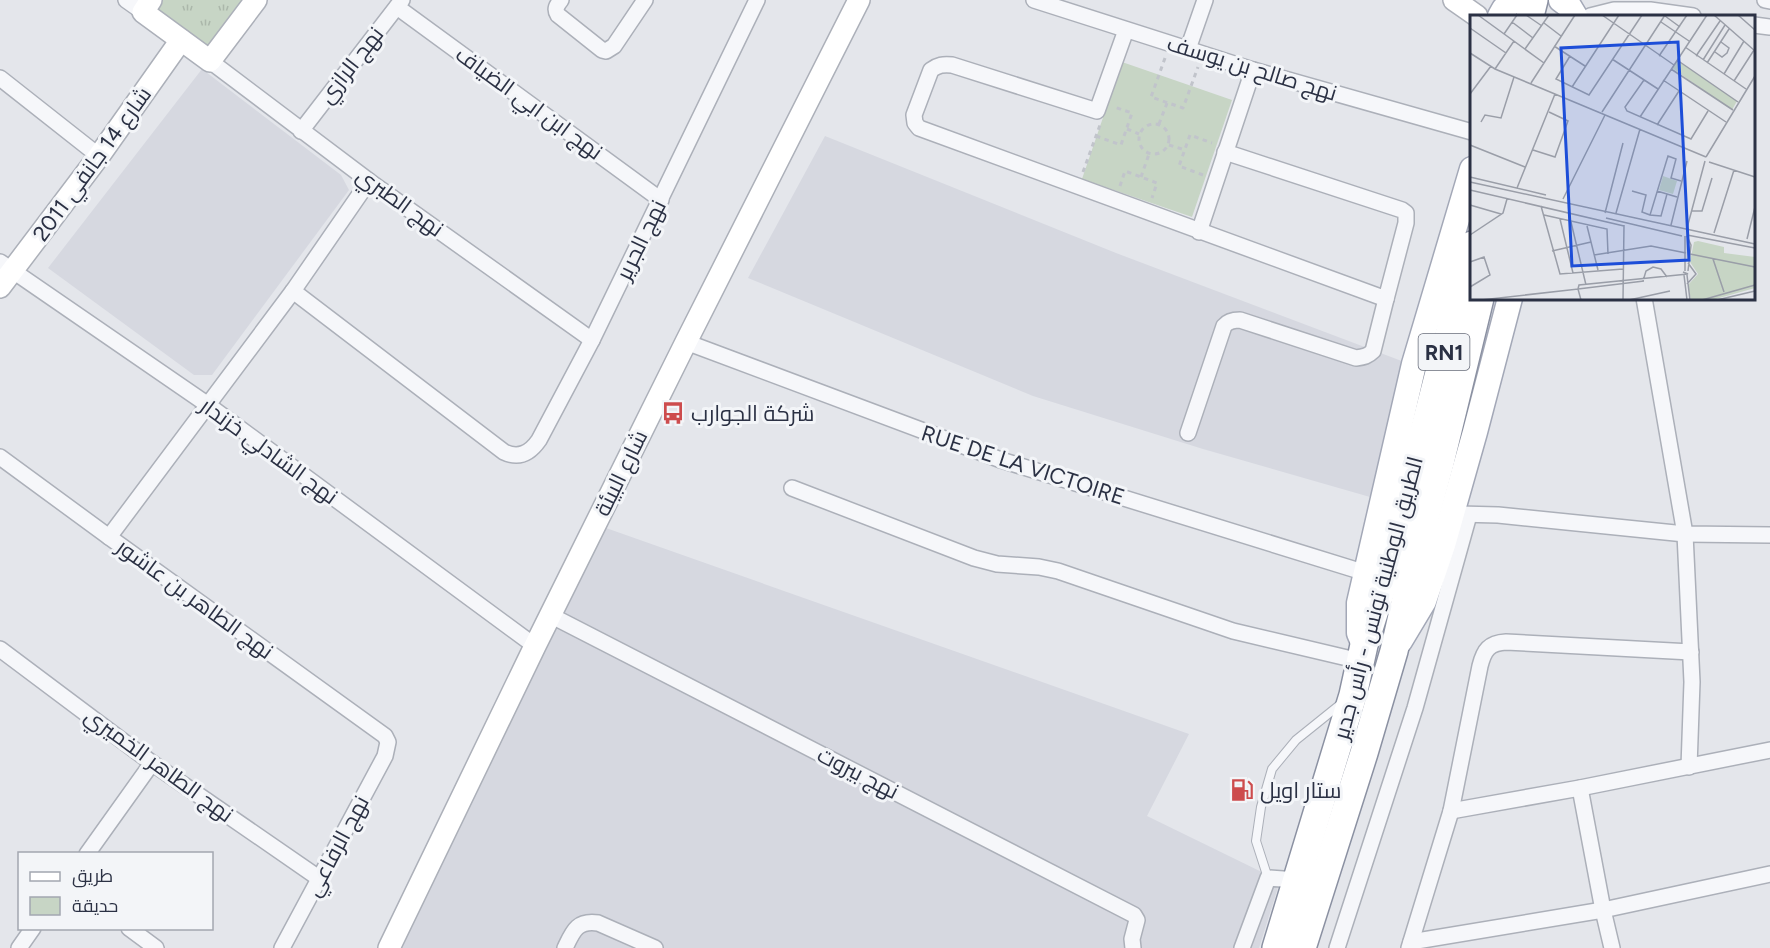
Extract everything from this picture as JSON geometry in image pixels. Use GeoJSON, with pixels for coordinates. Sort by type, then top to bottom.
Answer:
{"type":"FeatureCollection","features":[{"type":"Feature","properties":{"kind":"highway"},"geometry":{"type":"LineString","coordinates":[[1530,15],[1534,0]]}},
{"type":"Feature","properties":{"kind":"highway","name":"الطريق الوطنية تونس - رأس جدير"},"geometry":{"type":"LineString","coordinates":[[1302,948],[1394,651],[1418,548],[1429,461],[1470,255]]}},
{"type":"Feature","properties":{"kind":"highway","name":"الطريق الوطنية تونس - رأس جدير"},"geometry":{"type":"LineString","coordinates":[[1276,948],[1353,695],[1362,653],[1385,578],[1429,461],[1479,300]]}},
{"type":"Feature","properties":{"kind":"main road"},"geometry":{"type":"LineString","coordinates":[[140,4],[210,61],[256,0]]}},
{"type":"Feature","properties":{"kind":"main road","name":"شارع البيئة"},"geometry":{"type":"LineString","coordinates":[[389,948],[550,615],[859,0]]}},
{"type":"Feature","properties":{"kind":"main road"},"geometry":{"type":"LineString","coordinates":[[1454,0],[1475,15]]}},
{"type":"Feature","properties":{"kind":"main road"},"geometry":{"type":"LineString","coordinates":[[1501,15],[1512,0]]}},
{"type":"Feature","properties":{"kind":"main road","name":"شارع 14 جانفي 2011"},"geometry":{"type":"LineString","coordinates":[[4,273],[99,156],[182,40]]}},
{"type":"Feature","properties":{"kind":"main road"},"geometry":{"type":"LineString","coordinates":[[1362,653],[1359,603],[1414,364],[1470,176]]}},
{"type":"Feature","properties":{"kind":"main road"},"geometry":{"type":"LineString","coordinates":[[1394,651],[1424,601],[1461,514],[1510,300]]}},
{"type":"Feature","properties":{"kind":"street"},"geometry":{"type":"LineString","coordinates":[[561,0],[556,6],[558,15],[606,51],[614,46],[645,0]]}},
{"type":"Feature","properties":{"kind":"street","name":"نهج الجرير"},"geometry":{"type":"LineString","coordinates":[[294,291],[504,452],[519,456],[533,448],[592,340],[758,0]]}},
{"type":"Feature","properties":{"kind":"street","name":"نهج صالح بن يوسف"},"geometry":{"type":"LineString","coordinates":[[1034,0],[1253,70],[1470,131]]}},
{"type":"Feature","properties":{"kind":"street"},"geometry":{"type":"LineString","coordinates":[[1195,52],[1205,0]]}},
{"type":"Feature","properties":{"kind":"street"},"geometry":{"type":"LineString","coordinates":[[1765,0],[1770,1]]}},
{"type":"Feature","properties":{"kind":"street","name":"نهج ابن ابي الضياف"},"geometry":{"type":"LineString","coordinates":[[399,3],[661,200]]}},
{"type":"Feature","properties":{"kind":"street","name":"نهج الرازي"},"geometry":{"type":"LineString","coordinates":[[301,130],[399,3]]}},
{"type":"Feature","properties":{"kind":"street"},"geometry":{"type":"LineString","coordinates":[[1568,7],[1650,10],[1686,15]]}},
{"type":"Feature","properties":{"kind":"street"},"geometry":{"type":"LineString","coordinates":[[1755,25],[1770,27]]}},
{"type":"Feature","properties":{"kind":"street"},"geometry":{"type":"LineString","coordinates":[[1126,30],[1099,106],[944,64],[931,70],[914,115],[915,123],[919,128],[1386,299]]}},
{"type":"Feature","properties":{"kind":"street","name":"نهج الطبري"},"geometry":{"type":"LineString","coordinates":[[210,61],[369,181],[592,340]]}},
{"type":"Feature","properties":{"kind":"street"},"geometry":{"type":"LineString","coordinates":[[1199,232],[1253,70]]}},
{"type":"Feature","properties":{"kind":"street"},"geometry":{"type":"LineString","coordinates":[[0,78],[99,156]]}},
{"type":"Feature","properties":{"kind":"street"},"geometry":{"type":"LineString","coordinates":[[1188,433],[1226,323],[1240,320],[1356,358],[1364,357],[1373,351],[1406,223],[1406,213],[1402,210],[1226,150]]}},
{"type":"Feature","properties":{"kind":"street"},"geometry":{"type":"LineString","coordinates":[[109,537],[294,291],[369,181]]}},
{"type":"Feature","properties":{"kind":"street","name":"نهج الشادلي خزندار"},"geometry":{"type":"LineString","coordinates":[[4,273],[208,405],[535,646]]}},
{"type":"Feature","properties":{"kind":"street"},"geometry":{"type":"LineString","coordinates":[[1644,300],[1685,534],[1692,682],[1689,767]]}},
{"type":"Feature","properties":{"kind":"street","name":"RUE DE LA VICTOIRE"},"geometry":{"type":"LineString","coordinates":[[686,342],[1001,460],[1366,573]]}},
{"type":"Feature","properties":{"kind":"street","name":"نهج الطاهر بن عاشور"},"geometry":{"type":"LineString","coordinates":[[0,457],[381,732],[388,742]]}},
{"type":"Feature","properties":{"kind":"street"},"geometry":{"type":"LineString","coordinates":[[792,488],[974,558],[997,564],[1039,567],[1058,571],[1233,630],[1287,645],[1362,653]]}},
{"type":"Feature","properties":{"kind":"street"},"geometry":{"type":"LineString","coordinates":[[1337,948],[1415,708],[1461,514],[1498,515],[1685,534],[1770,536]]}},
{"type":"Feature","properties":{"kind":"street","name":"نهج بيروت"},"geometry":{"type":"LineString","coordinates":[[550,615],[1134,915],[1137,920],[1132,939],[1133,948]]}},
{"type":"Feature","properties":{"kind":"street"},"geometry":{"type":"LineString","coordinates":[[1691,652],[1506,642],[1490,645],[1483,653],[1451,811],[1410,945],[1603,910],[1770,874]]}},
{"type":"Feature","properties":{"kind":"street","name":"نهج الطاهر الخميري"},"geometry":{"type":"LineString","coordinates":[[0,649],[152,763],[320,879]]}},
{"type":"Feature","properties":{"kind":"street","name":"نهج الرفاعي"},"geometry":{"type":"LineString","coordinates":[[282,948],[385,756],[388,742]]}},
{"type":"Feature","properties":{"kind":"street"},"geometry":{"type":"LineString","coordinates":[[1451,811],[1770,750]]}},
{"type":"Feature","properties":{"kind":"street"},"geometry":{"type":"LineString","coordinates":[[88,852],[152,763]]}},
{"type":"Feature","properties":{"kind":"street"},"geometry":{"type":"LineString","coordinates":[[1580,788],[1612,948]]}},
{"type":"Feature","properties":{"kind":"street"},"geometry":{"type":"LineString","coordinates":[[1242,948],[1268,878],[1297,880]]}},
{"type":"Feature","properties":{"kind":"street"},"geometry":{"type":"LineString","coordinates":[[565,948],[576,928],[590,922],[598,923],[655,948]]}},
{"type":"Feature","properties":{"kind":"street"},"geometry":{"type":"LineString","coordinates":[[19,948],[32,930]]}},
{"type":"Feature","properties":{"kind":"street"},"geometry":{"type":"LineString","coordinates":[[132,930],[156,948]]}},
{"type":"Feature","properties":{"kind":"lane"},"geometry":{"type":"LineString","coordinates":[[1268,878],[1256,841],[1260,807],[1272,769],[1296,740],[1353,695]]}},
{"type":"Feature","properties":{"kind":"path"},"geometry":{"type":"LineString","coordinates":[[1170,44],[1151,97],[1167,103],[1184,108],[1195,52]]}},
{"type":"Feature","properties":{"kind":"path"},"geometry":{"type":"LineString","coordinates":[[1160,124],[1167,103]]}},
{"type":"Feature","properties":{"kind":"path"},"geometry":{"type":"LineString","coordinates":[[1078,185],[1096,136],[1102,121],[1099,106],[1132,113],[1121,145],[1096,136]]}},
{"type":"Feature","properties":{"kind":"path"},"geometry":{"type":"LineString","coordinates":[[1160,124],[1168,132],[1169,144],[1161,153],[1149,154],[1140,146],[1139,134],[1148,125],[1160,124]]}},
{"type":"Feature","properties":{"kind":"path"},"geometry":{"type":"LineString","coordinates":[[1127,129],[1139,134]]}},
{"type":"Feature","properties":{"kind":"path"},"geometry":{"type":"LineString","coordinates":[[1216,180],[1179,166],[1190,135],[1226,150]]}},
{"type":"Feature","properties":{"kind":"path"},"geometry":{"type":"LineString","coordinates":[[1169,144],[1185,150]]}},
{"type":"Feature","properties":{"kind":"path"},"geometry":{"type":"LineString","coordinates":[[1141,177],[1149,154]]}},
{"type":"Feature","properties":{"kind":"path"},"geometry":{"type":"LineString","coordinates":[[1115,199],[1125,171],[1157,183],[1148,211]]}},
{"type":"Feature","properties":{"kind":"shaded area"},"geometry":{"type":"Polygon","coordinates":[[[202,69],[341,175],[349,190],[212,375],[194,375],[48,268],[202,69]]]}},
{"type":"Feature","properties":{"kind":"shaded area"},"geometry":{"type":"Polygon","coordinates":[[[825,136],[1116,253],[1407,363],[1377,499],[1203,449],[1033,396],[748,278],[825,136]]]}},
{"type":"Feature","properties":{"kind":"shaded area"},"geometry":{"type":"Polygon","coordinates":[[[589,522],[1189,734],[1147,816],[1280,881],[1259,948],[382,948],[589,522]]]}},
{"type":"Feature","properties":{"kind":"green space"},"geometry":{"type":"Polygon","coordinates":[[[155,0],[249,0],[207,54],[144,14],[155,0]]]}},
{"type":"Feature","properties":{"kind":"green space"},"geometry":{"type":"Polygon","coordinates":[[[1122,62],[1232,100],[1192,217],[1082,179],[1122,62]]]}},
{"type":"Feature","properties":{"kind":"place","name":"شركة الجوارب"},"geometry":{"type":"Point","coordinates":[673,413]}},
{"type":"Feature","properties":{"kind":"place","name":"ستار اويل"},"geometry":{"type":"Point","coordinates":[1242,790]}}]}
